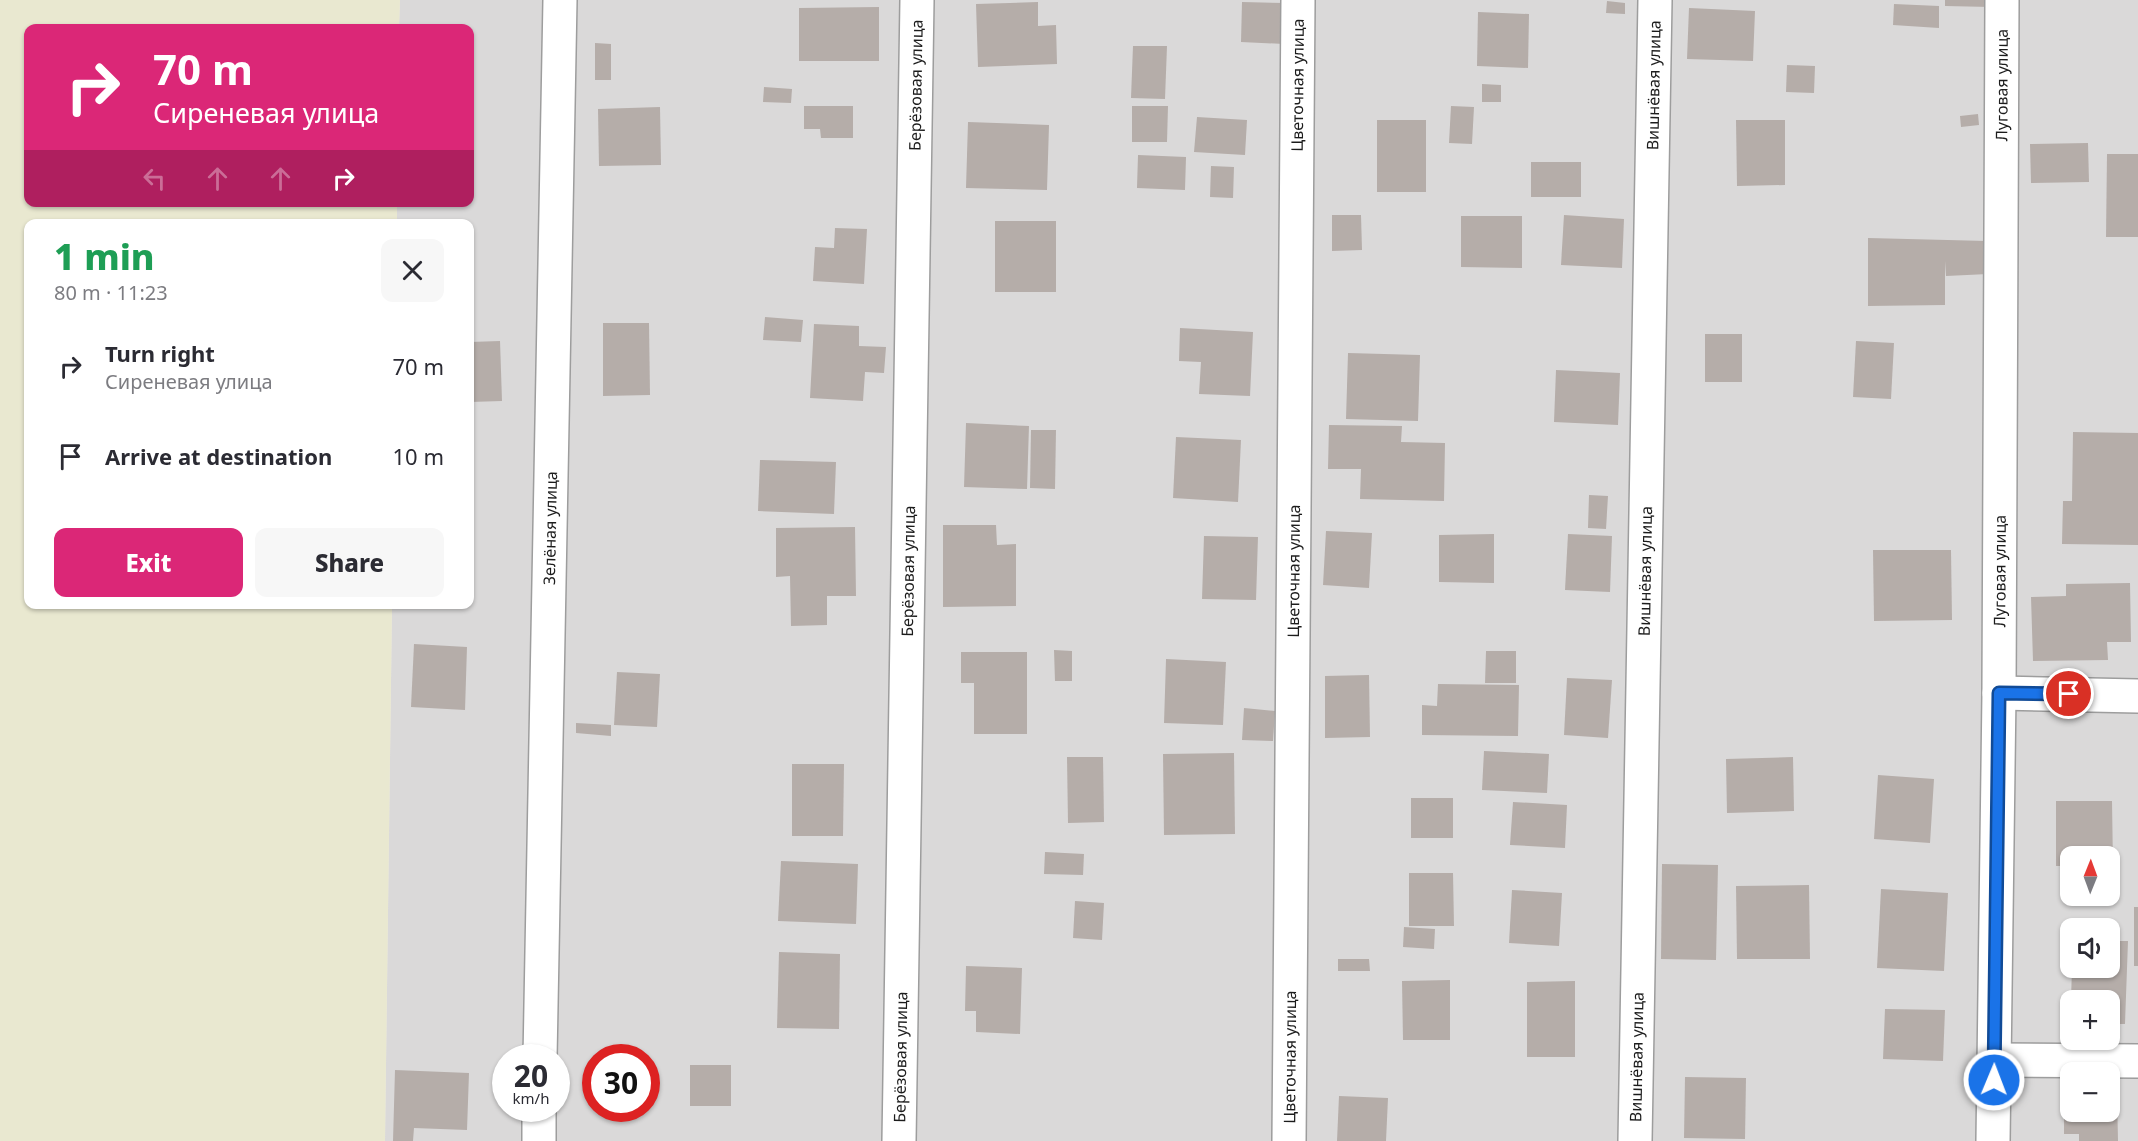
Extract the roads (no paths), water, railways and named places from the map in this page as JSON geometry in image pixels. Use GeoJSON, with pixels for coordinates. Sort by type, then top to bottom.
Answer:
{"type":"FeatureCollection","features":[{"type":"Feature","properties":{"kind":"street","name":"Зелёная улица"},"geometry":{"type":"LineString","coordinates":[[540,1044],[560,0]]}},
{"type":"Feature","properties":{"kind":"street","name":"Берёзовая улица"},"geometry":{"type":"LineString","coordinates":[[899,1141],[917,0]]}},
{"type":"Feature","properties":{"kind":"street","name":"Цветочная улица"},"geometry":{"type":"LineString","coordinates":[[1289,1141],[1299,0]]}},
{"type":"Feature","properties":{"kind":"street","name":"Вишнёвая улица"},"geometry":{"type":"LineString","coordinates":[[1635,1141],[1655,0]]}},
{"type":"Feature","properties":{"kind":"street","name":"Луговая улица"},"geometry":{"type":"LineString","coordinates":[[1993,1141],[1999,693],[2002,0]]}},
{"type":"Feature","properties":{"kind":"street"},"geometry":{"type":"LineString","coordinates":[[1999,693],[2138,696]]}},
{"type":"Feature","properties":{"kind":"street"},"geometry":{"type":"LineString","coordinates":[[1994,1060],[2138,1061]]}},
{"type":"Feature","properties":{"kind":"street"},"geometry":{"type":"LineString","coordinates":[[539,1141],[540,1122]]}}]}
